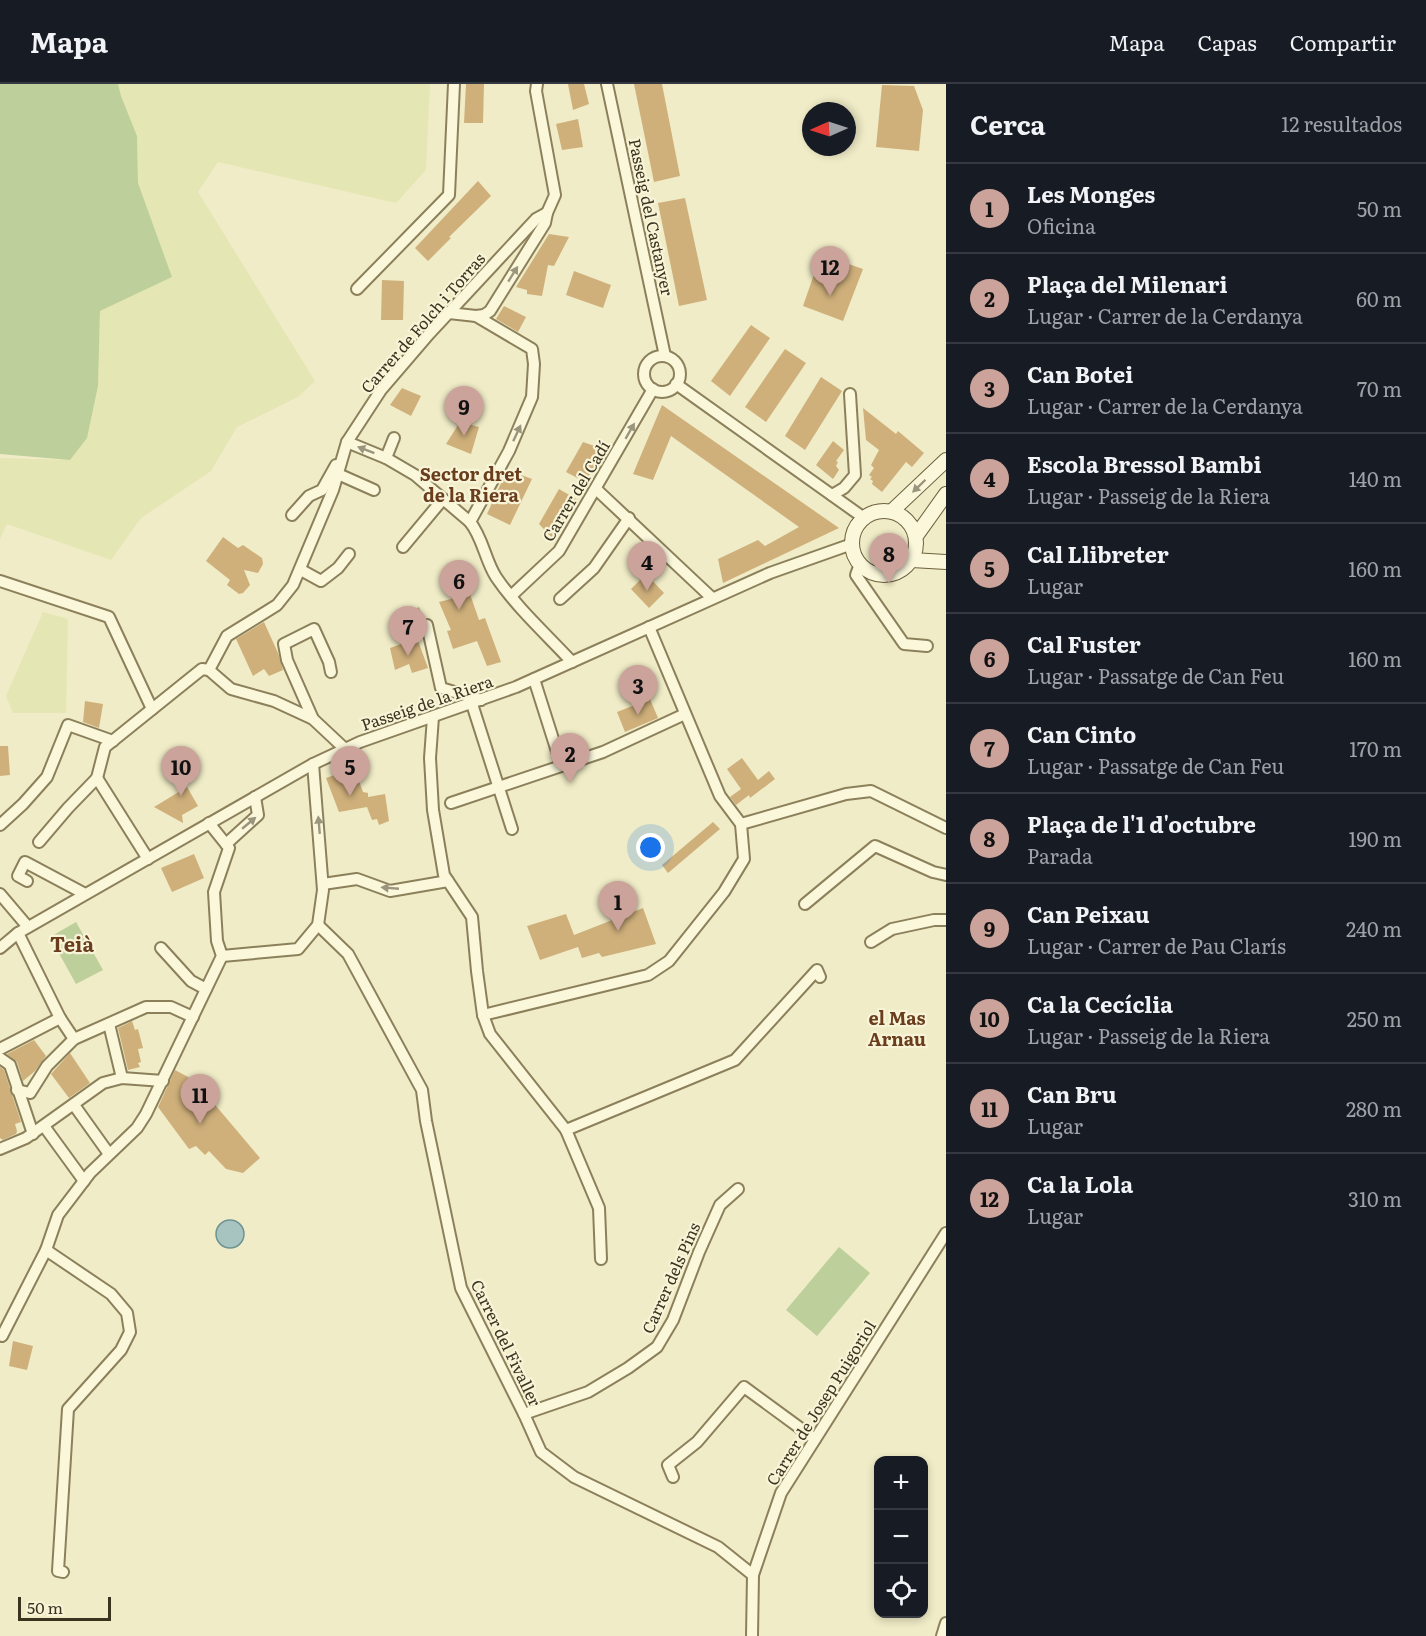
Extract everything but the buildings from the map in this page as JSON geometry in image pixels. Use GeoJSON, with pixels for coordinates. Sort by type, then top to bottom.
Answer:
{"type":"FeatureCollection","features":[{"type":"Feature","properties":{"kind":"street"},"geometry":{"type":"LineString","coordinates":[[357,289],[449,195],[454,84]]}},
{"type":"Feature","properties":{"kind":"street"},"geometry":{"type":"LineString","coordinates":[[449,313],[476,316],[490,311],[545,223],[555,195],[536,91],[537,84]]}},
{"type":"Feature","properties":{"kind":"street","name":"Passeig del Castanyer"},"geometry":{"type":"LineString","coordinates":[[607,84],[665,356]]}},
{"type":"Feature","properties":{"kind":"street","name":"Carrer de Folch i Torras"},"geometry":{"type":"LineString","coordinates":[[205,670],[227,636],[277,605],[293,585],[338,474],[345,447],[381,390],[536,219],[547,213]]}},
{"type":"Feature","properties":{"kind":"street"},"geometry":{"type":"LineString","coordinates":[[471,522],[523,420],[532,397],[534,364],[532,349],[476,316]]}},
{"type":"Feature","properties":{"kind":"street"},"geometry":{"type":"LineString","coordinates":[[665,356],[674,361],[678,367],[680,374],[676,384],[666,391],[653,390],[645,380],[645,368],[653,358],[665,356]]}},
{"type":"Feature","properties":{"kind":"street"},"geometry":{"type":"LineString","coordinates":[[676,384],[864,518]]}},
{"type":"Feature","properties":{"kind":"street","name":"Carrer del Cadí"},"geometry":{"type":"LineString","coordinates":[[511,596],[559,552],[653,390]]}},
{"type":"Feature","properties":{"kind":"street"},"geometry":{"type":"LineString","coordinates":[[832,495],[844,488],[855,475],[850,394]]}},
{"type":"Feature","properties":{"kind":"street"},"geometry":{"type":"LineString","coordinates":[[386,458],[394,438]]}},
{"type":"Feature","properties":{"kind":"street"},"geometry":{"type":"LineString","coordinates":[[292,515],[309,496],[322,490],[345,447],[386,458],[415,475],[471,522],[495,576],[572,662]]}},
{"type":"Feature","properties":{"kind":"street"},"geometry":{"type":"LineString","coordinates":[[892,512],[946,460]]}},
{"type":"Feature","properties":{"kind":"street"},"geometry":{"type":"LineString","coordinates":[[338,474],[374,490]]}},
{"type":"Feature","properties":{"kind":"street"},"geometry":{"type":"LineString","coordinates":[[596,489],[712,598]]}},
{"type":"Feature","properties":{"kind":"street"},"geometry":{"type":"LineString","coordinates":[[916,536],[909,521],[892,512],[877,511],[864,518],[855,529],[852,544],[854,554],[860,564],[868,571],[878,575],[891,575],[903,570],[912,560],[916,536],[946,494]]}},
{"type":"Feature","properties":{"kind":"street"},"geometry":{"type":"LineString","coordinates":[[403,547],[443,499]]}},
{"type":"Feature","properties":{"kind":"street"},"geometry":{"type":"LineString","coordinates":[[560,599],[594,568],[629,518]]}},
{"type":"Feature","properties":{"kind":"street","name":"Passeig de la Riera"},"geometry":{"type":"LineString","coordinates":[[0,948],[28,927],[255,796],[345,748],[477,702],[534,679],[770,573],[852,544]]}},
{"type":"Feature","properties":{"kind":"street"},"geometry":{"type":"LineString","coordinates":[[301,570],[321,581],[338,568],[349,554]]}},
{"type":"Feature","properties":{"kind":"street"},"geometry":{"type":"LineString","coordinates":[[912,560],[946,562]]}},
{"type":"Feature","properties":{"kind":"street"},"geometry":{"type":"LineString","coordinates":[[860,564],[856,575],[904,644],[927,646]]}},
{"type":"Feature","properties":{"kind":"street"},"geometry":{"type":"LineString","coordinates":[[0,581],[109,617],[152,709]]}},
{"type":"Feature","properties":{"kind":"street"},"geometry":{"type":"LineString","coordinates":[[427,625],[441,688],[477,702],[512,829]]}},
{"type":"Feature","properties":{"kind":"street"},"geometry":{"type":"LineString","coordinates":[[483,1015],[648,975],[669,961],[724,892],[744,860],[741,824],[720,796],[649,627]]}},
{"type":"Feature","properties":{"kind":"street"},"geometry":{"type":"LineString","coordinates":[[313,719],[287,660],[284,644],[314,629],[332,672]]}},
{"type":"Feature","properties":{"kind":"street"},"geometry":{"type":"LineString","coordinates":[[39,842],[98,778],[105,747],[205,670],[231,689],[274,701],[313,719],[345,748]]}},
{"type":"Feature","properties":{"kind":"street"},"geometry":{"type":"LineString","coordinates":[[534,679],[560,761]]}},
{"type":"Feature","properties":{"kind":"street"},"geometry":{"type":"LineString","coordinates":[[451,803],[603,752],[686,714]]}},
{"type":"Feature","properties":{"kind":"street"},"geometry":{"type":"LineString","coordinates":[[433,717],[430,758],[433,810],[444,875],[472,917],[483,1015],[490,1034],[566,1130],[599,1208],[601,1259]]}},
{"type":"Feature","properties":{"kind":"street"},"geometry":{"type":"LineString","coordinates":[[0,825],[42,784],[68,725],[113,741]]}},
{"type":"Feature","properties":{"kind":"street"},"geometry":{"type":"LineString","coordinates":[[222,956],[298,949],[318,926],[323,884],[313,764]]}},
{"type":"Feature","properties":{"kind":"street"},"geometry":{"type":"LineString","coordinates":[[98,778],[148,859]]}},
{"type":"Feature","properties":{"kind":"street"},"geometry":{"type":"LineString","coordinates":[[741,824],[846,794],[871,791],[946,828]]}},
{"type":"Feature","properties":{"kind":"street"},"geometry":{"type":"LineString","coordinates":[[226,843],[258,815],[255,796]]}},
{"type":"Feature","properties":{"kind":"street"},"geometry":{"type":"LineString","coordinates":[[1,1336],[46,1250],[58,1215],[84,1180],[137,1128],[163,1081],[222,956],[217,941],[214,892],[229,848],[209,823]]}},
{"type":"Feature","properties":{"kind":"street"},"geometry":{"type":"LineString","coordinates":[[805,904],[875,846],[933,872],[946,875]]}},
{"type":"Feature","properties":{"kind":"street"},"geometry":{"type":"LineString","coordinates":[[27,881],[18,876],[25,862],[85,894]]}},
{"type":"Feature","properties":{"kind":"street"},"geometry":{"type":"LineString","coordinates":[[323,884],[357,879],[390,891],[448,881]]}},
{"type":"Feature","properties":{"kind":"street"},"geometry":{"type":"LineString","coordinates":[[0,894],[28,927]]}},
{"type":"Feature","properties":{"kind":"street"},"geometry":{"type":"LineString","coordinates":[[872,942],[892,929],[934,920],[946,920]]}},
{"type":"Feature","properties":{"kind":"street","name":"Carrer del Fivaller"},"geometry":{"type":"LineString","coordinates":[[318,926],[348,954],[422,1090],[426,1121],[461,1288],[524,1414],[540,1452],[574,1477],[718,1547],[753,1575]]}},
{"type":"Feature","properties":{"kind":"street"},"geometry":{"type":"LineString","coordinates":[[18,933],[60,1018],[74,1039]]}},
{"type":"Feature","properties":{"kind":"street"},"geometry":{"type":"LineString","coordinates":[[161,948],[191,981],[206,990]]}},
{"type":"Feature","properties":{"kind":"street"},"geometry":{"type":"LineString","coordinates":[[566,1130],[735,1060],[817,970],[820,977]]}},
{"type":"Feature","properties":{"kind":"street"},"geometry":{"type":"LineString","coordinates":[[17,1090],[30,1093],[47,1066],[74,1039],[146,1007],[171,1006],[193,1017]]}},
{"type":"Feature","properties":{"kind":"street"},"geometry":{"type":"LineString","coordinates":[[0,1049],[60,1018]]}},
{"type":"Feature","properties":{"kind":"street"},"geometry":{"type":"LineString","coordinates":[[109,1024],[122,1078]]}},
{"type":"Feature","properties":{"kind":"street"},"geometry":{"type":"LineString","coordinates":[[0,1058],[10,1065],[33,1134]]}},
{"type":"Feature","properties":{"kind":"street"},"geometry":{"type":"LineString","coordinates":[[0,1149],[33,1134],[103,1083],[122,1078],[163,1081]]}},
{"type":"Feature","properties":{"kind":"street"},"geometry":{"type":"LineString","coordinates":[[74,1105],[109,1154]]}},
{"type":"Feature","properties":{"kind":"street"},"geometry":{"type":"LineString","coordinates":[[44,1126],[84,1180]]}},
{"type":"Feature","properties":{"kind":"street","name":"Carrer dels Pins"},"geometry":{"type":"LineString","coordinates":[[524,1414],[588,1392],[657,1347],[673,1320],[720,1205],[738,1188]]}},
{"type":"Feature","properties":{"kind":"street","name":"Carrer de Josep Puigoriol"},"geometry":{"type":"LineString","coordinates":[[752,1636],[753,1575],[780,1493],[946,1233]]}},
{"type":"Feature","properties":{"kind":"street"},"geometry":{"type":"LineString","coordinates":[[46,1250],[111,1294],[127,1313],[130,1332],[121,1350],[68,1409],[58,1571],[63,1572]]}},
{"type":"Feature","properties":{"kind":"street"},"geometry":{"type":"LineString","coordinates":[[673,1477],[668,1465],[697,1442],[744,1387],[815,1439]]}},
{"type":"Feature","properties":{"kind":"street"},"geometry":{"type":"LineString","coordinates":[[942,1636],[946,1623]]}},
{"type":"Feature","properties":{"kind":"green space"},"geometry":{"type":"Polygon","coordinates":[[[0,84],[118,84],[137,136],[138,183],[172,277],[100,311],[98,386],[87,438],[70,460],[0,454],[0,84]]]}},
{"type":"Feature","properties":{"kind":"green space"},"geometry":{"type":"Polygon","coordinates":[[[118,84],[430,84],[426,170],[396,203],[218,162],[198,192],[315,381],[298,397],[237,427],[211,471],[141,518],[111,560],[7,524],[0,539],[0,458],[70,460],[87,437],[98,386],[100,311],[172,277],[138,183],[137,136],[118,84]]]}},
{"type":"Feature","properties":{"kind":"green space"},"geometry":{"type":"Polygon","coordinates":[[[43,612],[68,619],[66,713],[13,713],[6,696],[43,612]]]}},
{"type":"Feature","properties":{"kind":"green space"},"geometry":{"type":"Polygon","coordinates":[[[76,922],[103,970],[76,984],[50,937],[76,922]]]}},
{"type":"Feature","properties":{"kind":"green space"},"geometry":{"type":"Polygon","coordinates":[[[839,1247],[870,1273],[817,1336],[786,1310],[839,1247]]]}},
{"type":"Feature","properties":{"kind":"water"},"geometry":{"type":"Polygon","coordinates":[[[230,1220],[240,1224],[244,1234],[240,1244],[230,1248],[220,1244],[216,1234],[220,1224],[230,1220]]]}},
{"type":"Feature","properties":{"kind":"place","name":"Ca la Lola"},"geometry":{"type":"Point","coordinates":[830,296]}},
{"type":"Feature","properties":{"kind":"place","name":"Can Peixau"},"geometry":{"type":"Point","coordinates":[464,436]}},
{"type":"Feature","properties":{"kind":"place","name":"Plaça de l'1 d'octubre"},"geometry":{"type":"Point","coordinates":[889,583]}},
{"type":"Feature","properties":{"kind":"place","name":"Escola Bressol Bambi"},"geometry":{"type":"Point","coordinates":[647,591]}},
{"type":"Feature","properties":{"kind":"place","name":"Cal Fuster"},"geometry":{"type":"Point","coordinates":[459,610]}},
{"type":"Feature","properties":{"kind":"place","name":"Can Cinto"},"geometry":{"type":"Point","coordinates":[408,656]}},
{"type":"Feature","properties":{"kind":"place","name":"Can Botei"},"geometry":{"type":"Point","coordinates":[638,715]}},
{"type":"Feature","properties":{"kind":"place","name":"Plaça del Milenari"},"geometry":{"type":"Point","coordinates":[570,783]}},
{"type":"Feature","properties":{"kind":"place","name":"Ca la Cecíclia"},"geometry":{"type":"Point","coordinates":[181,796]}},
{"type":"Feature","properties":{"kind":"place","name":"Cal Llibreter"},"geometry":{"type":"Point","coordinates":[350,796]}},
{"type":"Feature","properties":{"kind":"place","name":"Les Monges"},"geometry":{"type":"Point","coordinates":[618,931]}},
{"type":"Feature","properties":{"kind":"place","name":"Can Bru"},"geometry":{"type":"Point","coordinates":[200,1124]}},
{"type":"Feature","properties":{"kind":"district","name":"Sector dret de la Riera"},"geometry":{"type":"Point","coordinates":[471,485]}},
{"type":"Feature","properties":{"kind":"district","name":"Teià"},"geometry":{"type":"Point","coordinates":[72,945]}},
{"type":"Feature","properties":{"kind":"district","name":"el Mas Arnau"},"geometry":{"type":"Point","coordinates":[897,1029]}}]}
